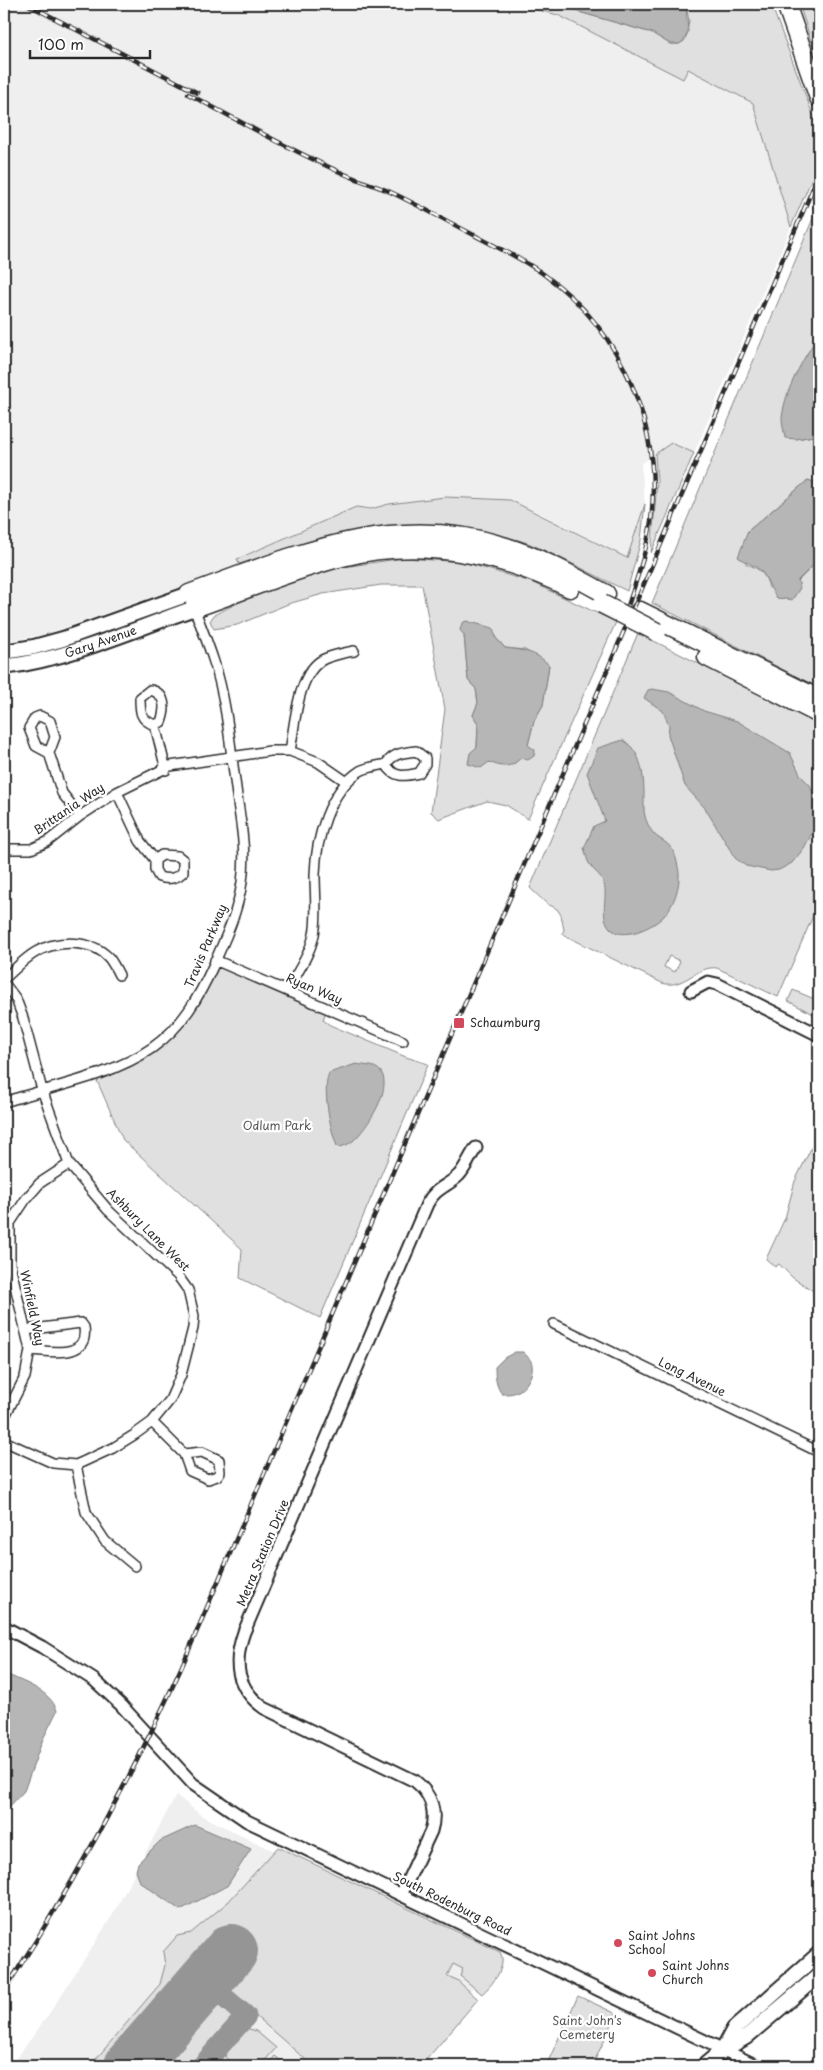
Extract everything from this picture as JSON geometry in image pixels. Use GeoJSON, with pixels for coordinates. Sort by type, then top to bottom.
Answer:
{"type":"FeatureCollection","features":[{"type":"Feature","properties":{"kind":"highway"},"geometry":{"type":"LineString","coordinates":[[786,4],[819,98]]}},
{"type":"Feature","properties":{"kind":"highway"},"geometry":{"type":"LineString","coordinates":[[192,601],[326,546],[366,537],[410,533],[454,536],[502,545],[544,562],[604,599],[819,714]]}},
{"type":"Feature","properties":{"kind":"highway"},"geometry":{"type":"LineString","coordinates":[[659,627],[819,699]]}},
{"type":"Feature","properties":{"kind":"main road","name":"Gary Avenue"},"geometry":{"type":"LineString","coordinates":[[4,652],[55,642],[192,601]]}},
{"type":"Feature","properties":{"kind":"main road","name":"Gary Avenue"},"geometry":{"type":"LineString","coordinates":[[4,667],[41,661],[70,652],[192,601]]}},
{"type":"Feature","properties":{"kind":"main road"},"geometry":{"type":"LineString","coordinates":[[722,2051],[734,2029],[819,1954]]}},
{"type":"Feature","properties":{"kind":"main road"},"geometry":{"type":"LineString","coordinates":[[704,2066],[722,2051],[746,2037],[819,1975]]}},
{"type":"Feature","properties":{"kind":"street","name":"Travis Parkway"},"geometry":{"type":"LineString","coordinates":[[4,1102],[108,1070],[130,1061],[152,1048],[186,1015],[200,994],[232,921],[238,901],[244,860],[243,825],[227,724],[214,663],[192,601]]}},
{"type":"Feature","properties":{"kind":"street"},"geometry":{"type":"LineString","coordinates":[[347,782],[318,762],[290,751],[302,690],[312,667],[324,659],[354,650]]}},
{"type":"Feature","properties":{"kind":"street"},"geometry":{"type":"LineString","coordinates":[[155,725],[166,770]]}},
{"type":"Feature","properties":{"kind":"street","name":"Brittania Way"},"geometry":{"type":"LineString","coordinates":[[4,849],[31,849],[52,839],[80,816],[117,792],[166,770],[170,766],[270,751],[290,751]]}},
{"type":"Feature","properties":{"kind":"street"},"geometry":{"type":"LineString","coordinates":[[49,753],[62,793],[80,816]]}},
{"type":"Feature","properties":{"kind":"street"},"geometry":{"type":"LineString","coordinates":[[287,990],[314,938],[316,927],[315,874],[318,847],[326,819],[347,782],[362,770],[386,764]]}},
{"type":"Feature","properties":{"kind":"street"},"geometry":{"type":"LineString","coordinates":[[117,792],[140,842],[155,860]]}},
{"type":"Feature","properties":{"kind":"street"},"geometry":{"type":"LineString","coordinates":[[4,979],[36,952],[56,944],[70,943],[85,945],[100,951],[109,958],[119,975]]}},
{"type":"Feature","properties":{"kind":"street","name":"Ryan Way"},"geometry":{"type":"LineString","coordinates":[[215,960],[403,1041]]}},
{"type":"Feature","properties":{"kind":"street"},"geometry":{"type":"LineString","coordinates":[[691,991],[708,982],[717,984],[819,1035]]}},
{"type":"Feature","properties":{"kind":"street","name":"Ashbury Lane West"},"geometry":{"type":"LineString","coordinates":[[4,983],[16,999],[23,1018],[42,1090],[69,1164],[108,1210],[178,1276],[188,1290],[194,1316],[193,1328],[181,1375],[170,1400],[152,1422],[113,1448],[76,1465]]}},
{"type":"Feature","properties":{"kind":"street","name":"Metra Station Drive"},"geometry":{"type":"LineString","coordinates":[[401,1895],[431,1831],[434,1820],[434,1808],[422,1787],[416,1781],[264,1708],[254,1701],[246,1691],[241,1680],[238,1656],[244,1632],[427,1204],[432,1194],[438,1188],[462,1172],[476,1148]]}},
{"type":"Feature","properties":{"kind":"street","name":"Winfield Way"},"geometry":{"type":"LineString","coordinates":[[4,1418],[25,1376],[30,1350],[8,1254],[7,1222],[40,1183],[69,1164]]}},
{"type":"Feature","properties":{"kind":"street"},"geometry":{"type":"LineString","coordinates":[[25,1330],[70,1324],[80,1324],[84,1327],[83,1339],[78,1348],[71,1352],[30,1350]]}},
{"type":"Feature","properties":{"kind":"street","name":"Long Avenue"},"geometry":{"type":"LineString","coordinates":[[554,1324],[819,1452]]}},
{"type":"Feature","properties":{"kind":"street"},"geometry":{"type":"LineString","coordinates":[[152,1422],[184,1454]]}},
{"type":"Feature","properties":{"kind":"street"},"geometry":{"type":"LineString","coordinates":[[4,1441],[53,1463],[76,1465],[86,1512],[106,1540],[135,1566]]}},
{"type":"Feature","properties":{"kind":"street","name":"South Rodenburg Road"},"geometry":{"type":"LineString","coordinates":[[4,1628],[42,1647],[94,1680],[121,1705],[193,1784],[247,1821],[722,2051],[757,2066]]}},
{"type":"Feature","properties":{"kind":"shaded area"},"geometry":{"type":"Polygon","coordinates":[[[4,4],[528,4],[530,8],[558,15],[683,78],[688,69],[753,103],[791,227],[694,453],[671,443],[641,464],[645,504],[628,558],[533,510],[389,504],[371,509],[356,507],[237,558],[239,564],[186,585],[47,634],[4,642],[4,4]]]}},
{"type":"Feature","properties":{"kind":"shaded area"},"geometry":{"type":"Polygon","coordinates":[[[567,4],[686,4],[688,32],[684,41],[679,44],[670,44],[652,33],[579,12],[567,4]]]}},
{"type":"Feature","properties":{"kind":"shaded area"},"geometry":{"type":"Polygon","coordinates":[[[819,335],[819,435],[796,439],[785,438],[782,418],[787,396],[801,364],[819,335]]]}},
{"type":"Feature","properties":{"kind":"shaded area"},"geometry":{"type":"Polygon","coordinates":[[[808,480],[819,484],[819,561],[798,580],[800,588],[792,600],[777,598],[760,570],[738,557],[748,531],[808,480]]]}},
{"type":"Feature","properties":{"kind":"shaded area"},"geometry":{"type":"Polygon","coordinates":[[[466,621],[493,628],[496,638],[505,648],[529,652],[540,657],[549,665],[543,705],[534,721],[528,745],[535,750],[534,756],[528,760],[521,758],[513,764],[506,766],[489,762],[481,768],[468,764],[470,753],[477,747],[478,724],[473,715],[478,703],[476,689],[468,680],[464,635],[460,630],[462,623],[466,621]]]}},
{"type":"Feature","properties":{"kind":"shaded area"},"geometry":{"type":"Polygon","coordinates":[[[648,690],[669,692],[704,711],[737,721],[790,753],[801,776],[810,785],[818,808],[815,828],[804,848],[792,863],[779,870],[771,871],[746,866],[735,858],[705,808],[685,786],[668,735],[669,725],[663,711],[644,698],[648,690]]]}},
{"type":"Feature","properties":{"kind":"shaded area"},"geometry":{"type":"Polygon","coordinates":[[[623,740],[631,746],[640,762],[643,781],[644,813],[648,824],[654,834],[673,851],[679,878],[673,901],[664,916],[646,928],[622,934],[615,932],[607,923],[604,912],[604,884],[589,862],[584,848],[594,826],[605,821],[587,773],[598,748],[623,740]]]}},
{"type":"Feature","properties":{"kind":"shaded area"},"geometry":{"type":"Polygon","coordinates":[[[356,1064],[373,1066],[379,1069],[384,1079],[384,1088],[377,1108],[365,1127],[347,1145],[340,1147],[337,1146],[330,1120],[326,1089],[327,1080],[329,1073],[356,1064]]]}},
{"type":"Feature","properties":{"kind":"shaded area"},"geometry":{"type":"Polygon","coordinates":[[[515,1352],[523,1352],[529,1358],[532,1363],[532,1373],[522,1389],[513,1393],[502,1394],[496,1382],[495,1367],[504,1358],[515,1352]]]}},
{"type":"Feature","properties":{"kind":"shaded area"},"geometry":{"type":"Polygon","coordinates":[[[4,1673],[27,1683],[49,1697],[57,1711],[43,1739],[24,1791],[9,1807],[4,1809],[4,1673]]]}},
{"type":"Feature","properties":{"kind":"shaded area"},"geometry":{"type":"Polygon","coordinates":[[[176,1795],[202,1816],[493,1964],[405,2066],[11,2066],[47,2017],[112,1916],[176,1795]]]}},
{"type":"Feature","properties":{"kind":"shaded area"},"geometry":{"type":"Polygon","coordinates":[[[195,1825],[251,1849],[227,1886],[180,1910],[140,1882],[136,1871],[138,1863],[160,1841],[195,1825]]]}},
{"type":"Feature","properties":{"kind":"green space"},"geometry":{"type":"Polygon","coordinates":[[[528,4],[567,4],[579,12],[652,33],[670,44],[679,44],[684,41],[689,22],[686,4],[771,4],[819,131],[819,162],[791,227],[753,103],[688,69],[683,79],[558,15],[530,8],[528,4]]]}},
{"type":"Feature","properties":{"kind":"green space"},"geometry":{"type":"Polygon","coordinates":[[[799,4],[814,4],[819,21],[819,65],[799,4]]]}},
{"type":"Feature","properties":{"kind":"green space"},"geometry":{"type":"Polygon","coordinates":[[[819,204],[819,335],[804,359],[796,439],[819,435],[819,484],[808,480],[748,531],[746,564],[755,567],[761,572],[769,588],[798,581],[819,561],[819,688],[652,603],[819,204]]]}},
{"type":"Feature","properties":{"kind":"green space"},"geometry":{"type":"Polygon","coordinates":[[[671,443],[694,453],[651,553],[657,482],[655,454],[671,443]]]}},
{"type":"Feature","properties":{"kind":"green space"},"geometry":{"type":"Polygon","coordinates":[[[445,497],[510,500],[627,558],[645,504],[641,540],[627,591],[528,543],[457,527],[424,525],[393,526],[363,530],[333,536],[239,564],[237,559],[356,507],[371,509],[389,504],[445,497]]]}},
{"type":"Feature","properties":{"kind":"green space"},"geometry":{"type":"Polygon","coordinates":[[[404,558],[463,562],[531,582],[616,622],[528,819],[506,805],[487,801],[439,819],[431,812],[445,709],[422,585],[381,585],[323,594],[288,604],[237,625],[214,629],[210,621],[214,615],[253,595],[337,568],[404,558]],[[464,635],[468,680],[476,689],[478,703],[473,715],[478,723],[477,747],[489,762],[513,765],[528,745],[534,721],[543,705],[549,665],[525,650],[505,648],[496,638],[464,635]]]}},
{"type":"Feature","properties":{"kind":"green space"},"geometry":{"type":"Polygon","coordinates":[[[638,633],[819,724],[819,902],[778,997],[717,968],[703,970],[677,983],[662,983],[562,934],[564,930],[561,915],[557,909],[546,903],[530,888],[638,633]],[[669,956],[664,967],[675,972],[680,961],[669,956]]]}},
{"type":"Feature","properties":{"kind":"green space","name":"Odlum Park"},"geometry":{"type":"Polygon","coordinates":[[[215,960],[327,1008],[323,1020],[330,1025],[406,1057],[428,1064],[320,1318],[240,1278],[242,1249],[123,1140],[94,1074],[130,1061],[182,1021],[215,960]]]}},
{"type":"Feature","properties":{"kind":"green space"},"geometry":{"type":"Polygon","coordinates":[[[793,990],[819,1001],[819,1017],[788,1001],[793,990]]]}},
{"type":"Feature","properties":{"kind":"green space"},"geometry":{"type":"Polygon","coordinates":[[[819,1132],[819,1210],[814,1211],[813,1216],[819,1219],[819,1248],[817,1248],[814,1273],[819,1278],[818,1299],[814,1297],[815,1292],[793,1278],[779,1264],[775,1267],[766,1259],[785,1218],[795,1181],[819,1132]]]}},
{"type":"Feature","properties":{"kind":"green space"},"geometry":{"type":"Polygon","coordinates":[[[278,1847],[500,1952],[502,1963],[498,1975],[482,1994],[460,1976],[463,1969],[453,1964],[447,1976],[457,1980],[478,1999],[421,2066],[313,2066],[223,1988],[247,1961],[219,1936],[106,2066],[90,2066],[160,1984],[165,1965],[163,1952],[177,1936],[191,1933],[228,1902],[278,1847]]]}},
{"type":"Feature","properties":{"kind":"green space","name":"Saint John's Cemetery"},"geometry":{"type":"Polygon","coordinates":[[[578,1996],[617,2014],[592,2066],[546,2066],[578,1996]]]}},
{"type":"Feature","properties":{"kind":"green space"},"geometry":{"type":"Polygon","coordinates":[[[218,2005],[228,2010],[232,2021],[193,2066],[155,2066],[206,2009],[218,2005]]]}},
{"type":"Feature","properties":{"kind":"green space"},"geometry":{"type":"Polygon","coordinates":[[[246,2028],[256,2031],[276,2048],[260,2066],[234,2066],[225,2057],[227,2049],[246,2028]]]}},
{"type":"Feature","properties":{"kind":"green space"},"geometry":{"type":"Polygon","coordinates":[[[275,2056],[287,2066],[266,2066],[275,2056]]]}},
{"type":"Feature","properties":{"kind":"taxiway"},"geometry":{"type":"LineString","coordinates":[[202,2066],[246,2016],[205,1981]]}},
{"type":"Feature","properties":{"kind":"runway"},"geometry":{"type":"LineString","coordinates":[[131,2066],[231,1951]]}},
{"type":"Feature","properties":{"kind":"railway"},"geometry":{"type":"LineString","coordinates":[[27,4],[198,93]]}},
{"type":"Feature","properties":{"kind":"railway"},"geometry":{"type":"LineString","coordinates":[[188,94],[301,154],[346,175],[398,195],[521,260],[538,270],[573,299],[596,325],[616,353],[632,384],[643,417],[650,451],[653,486],[651,521],[644,553],[628,606]]}},
{"type":"Feature","properties":{"kind":"railway"},"geometry":{"type":"LineString","coordinates":[[4,1991],[77,1872],[99,1832],[142,1750],[182,1666],[819,174]]}},
{"type":"Feature","properties":{"kind":"place","name":"Schaumburg"},"geometry":{"type":"Point","coordinates":[459,1023]}},
{"type":"Feature","properties":{"kind":"place","name":"Saint Johns School"},"geometry":{"type":"Point","coordinates":[618,1943]}},
{"type":"Feature","properties":{"kind":"place","name":"Saint Johns Church"},"geometry":{"type":"Point","coordinates":[652,1973]}}]}
